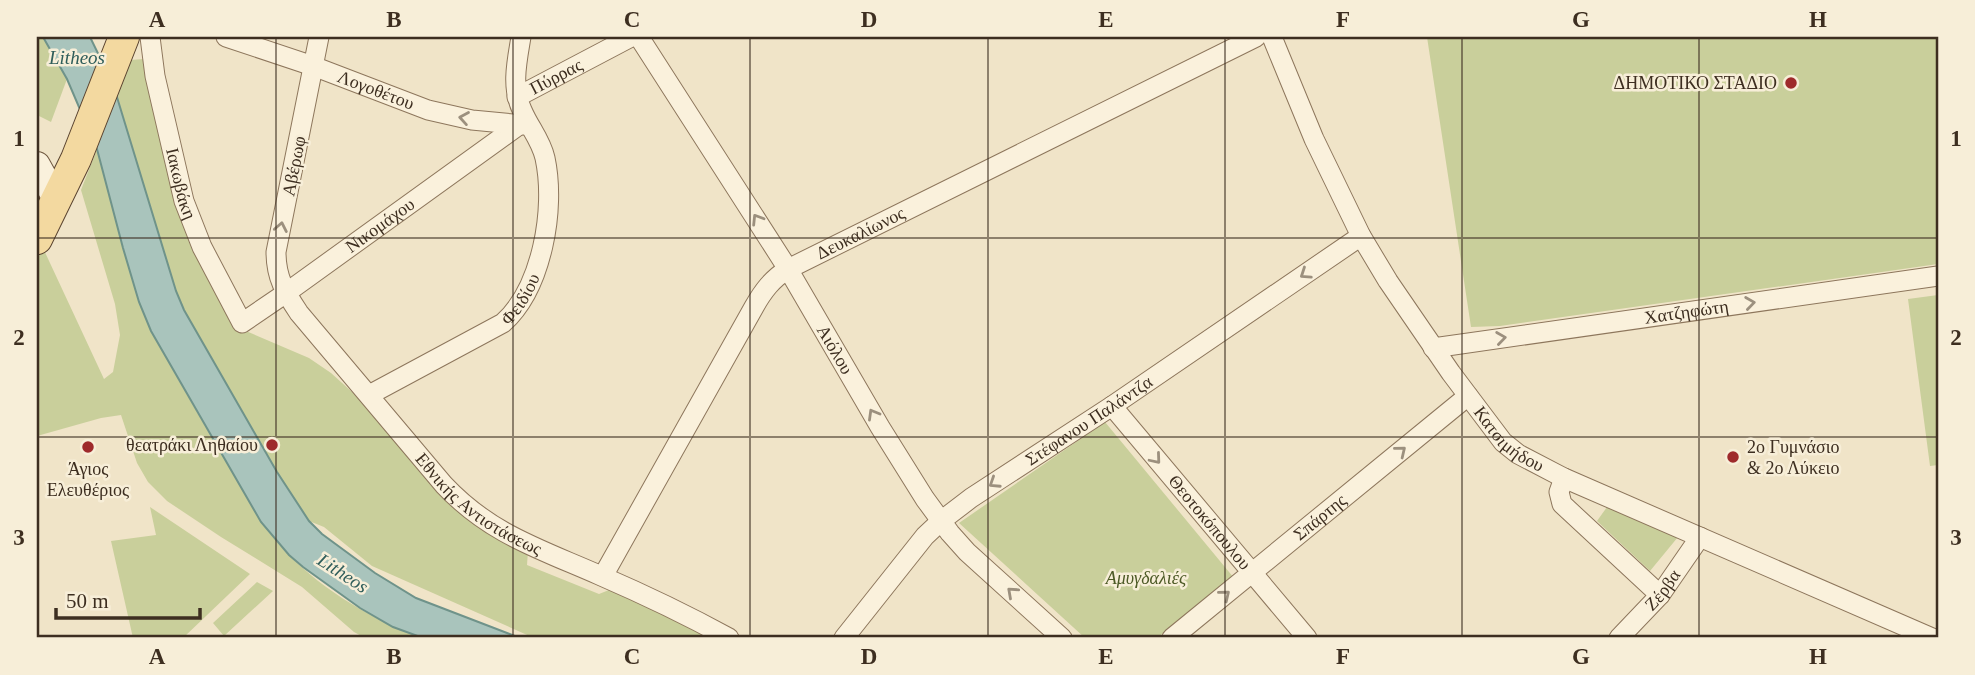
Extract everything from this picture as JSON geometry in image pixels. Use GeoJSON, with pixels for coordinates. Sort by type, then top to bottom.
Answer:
{"type":"FeatureCollection","features":[{"type":"Feature","properties":{"kind":"main road"},"geometry":{"type":"LineString","coordinates":[[73,140],[103,37]]}},
{"type":"Feature","properties":{"kind":"main road"},"geometry":{"type":"LineString","coordinates":[[42,201],[124,37]]}},
{"type":"Feature","properties":{"kind":"street","name":"Ιακωβάκη"},"geometry":{"type":"LineString","coordinates":[[150,37],[155,76],[184,201],[202,247],[242,323]]}},
{"type":"Feature","properties":{"kind":"street","name":"Λογοθέτου"},"geometry":{"type":"LineString","coordinates":[[226,37],[450,116],[525,125]]}},
{"type":"Feature","properties":{"kind":"street","name":"Αβέρωφ"},"geometry":{"type":"LineString","coordinates":[[286,293],[279,276],[276,252],[319,37]]}},
{"type":"Feature","properties":{"kind":"street"},"geometry":{"type":"LineString","coordinates":[[517,97],[515,79],[521,37]]}},
{"type":"Feature","properties":{"kind":"street","name":"Πύρρας"},"geometry":{"type":"LineString","coordinates":[[517,97],[631,37]]}},
{"type":"Feature","properties":{"kind":"street","name":"Αιόλου"},"geometry":{"type":"LineString","coordinates":[[639,37],[788,268],[906,471],[941,521],[967,552],[1062,638]]}},
{"type":"Feature","properties":{"kind":"street","name":"Δευκαλίωνος"},"geometry":{"type":"LineString","coordinates":[[603,576],[759,298],[776,277],[788,268],[1256,37]]}},
{"type":"Feature","properties":{"kind":"street","name":"Κατσιμήδου"},"geometry":{"type":"LineString","coordinates":[[1272,37],[1314,139],[1361,236],[1433,348],[1503,442],[1564,478],[1932,638]]}},
{"type":"Feature","properties":{"kind":"street","name":"Φειδίου"},"geometry":{"type":"LineString","coordinates":[[369,395],[495,329],[508,319],[531,284],[548,205],[545,159],[525,125],[517,97]]}},
{"type":"Feature","properties":{"kind":"street","name":"Νικομάχου"},"geometry":{"type":"LineString","coordinates":[[242,323],[525,125]]}},
{"type":"Feature","properties":{"kind":"street","name":"Στέφανου Παλάντζα"},"geometry":{"type":"LineString","coordinates":[[844,638],[925,536],[941,521],[971,498],[1112,406],[1361,236]]}},
{"type":"Feature","properties":{"kind":"street","name":"Χατζηφώτη"},"geometry":{"type":"LineString","coordinates":[[1433,348],[1938,276]]}},
{"type":"Feature","properties":{"kind":"street","name":"Εθνικής Αντιστάσεως"},"geometry":{"type":"LineString","coordinates":[[286,293],[302,317],[444,485],[482,520],[511,537],[603,576],[729,638]]}},
{"type":"Feature","properties":{"kind":"street","name":"Σπάρτης"},"geometry":{"type":"LineString","coordinates":[[1171,638],[1468,396]]}},
{"type":"Feature","properties":{"kind":"street","name":"Θεοτοκόπουλου"},"geometry":{"type":"LineString","coordinates":[[1112,406],[1307,638]]}},
{"type":"Feature","properties":{"kind":"street"},"geometry":{"type":"LineString","coordinates":[[1564,478],[1560,486],[1562,504],[1660,595]]}},
{"type":"Feature","properties":{"kind":"street"},"geometry":{"type":"LineString","coordinates":[[1582,522],[1602,494]]}},
{"type":"Feature","properties":{"kind":"street","name":"Ζέρβα"},"geometry":{"type":"LineString","coordinates":[[1619,638],[1660,595],[1700,537]]}},
{"type":"Feature","properties":{"kind":"green space"},"geometry":{"type":"Polygon","coordinates":[[[37,37],[43,37],[67,79],[51,122],[37,115],[37,37]]]}},
{"type":"Feature","properties":{"kind":"green space"},"geometry":{"type":"Polygon","coordinates":[[[1427,37],[1938,37],[1938,264],[1500,326],[1471,327],[1427,37]]]}},
{"type":"Feature","properties":{"kind":"green space"},"geometry":{"type":"Polygon","coordinates":[[[144,59],[239,328],[309,358],[331,373],[528,551],[527,565],[599,594],[614,588],[721,638],[534,638],[372,566],[324,527],[309,521],[210,358],[176,291],[116,93],[130,60],[144,59]]]}},
{"type":"Feature","properties":{"kind":"green space"},"geometry":{"type":"Polygon","coordinates":[[[97,149],[139,302],[151,331],[264,525],[302,568],[334,593],[386,623],[423,638],[365,638],[354,632],[302,587],[167,501],[148,482],[137,463],[121,415],[37,436],[37,257],[43,248],[104,379],[113,372],[120,335],[115,304],[81,190],[97,149]]]}},
{"type":"Feature","properties":{"kind":"green space"},"geometry":{"type":"Polygon","coordinates":[[[1938,295],[1938,465],[1930,466],[1908,299],[1938,295]]]}},
{"type":"Feature","properties":{"kind":"green space","name":"Αμυγδαλιές"},"geometry":{"type":"Polygon","coordinates":[[[1105,422],[1234,578],[1157,638],[1085,638],[959,523],[1105,422]]]}},
{"type":"Feature","properties":{"kind":"green space"},"geometry":{"type":"Polygon","coordinates":[[[150,507],[250,574],[183,638],[133,638],[111,541],[156,535],[150,507]]]}},
{"type":"Feature","properties":{"kind":"green space"},"geometry":{"type":"Polygon","coordinates":[[[1607,507],[1678,537],[1650,571],[1597,521],[1607,507]]]}},
{"type":"Feature","properties":{"kind":"green space"},"geometry":{"type":"Polygon","coordinates":[[[257,582],[273,591],[224,636],[213,623],[257,582]]]}},
{"type":"Feature","properties":{"kind":"water","name":"Litheos"},"geometry":{"type":"Polygon","coordinates":[[[43,37],[90,37],[113,84],[184,310],[277,472],[309,521],[322,534],[375,573],[416,598],[520,638],[423,638],[393,627],[360,608],[303,567],[261,522],[151,331],[139,302],[97,149],[67,79],[43,37]]]}},
{"type":"Feature","properties":{"kind":"place","name":"ΔΗΜΟΤΙΚΟ ΣΤΑΔΙΟ"},"geometry":{"type":"Point","coordinates":[1791,83]}},
{"type":"Feature","properties":{"kind":"place","name":"θεατράκι Ληθαίου"},"geometry":{"type":"Point","coordinates":[272,445]}},
{"type":"Feature","properties":{"kind":"place","name":"Άγιος Ελευθέριος"},"geometry":{"type":"Point","coordinates":[88,447]}},
{"type":"Feature","properties":{"kind":"place","name":"2ο Γυμνάσιο & 2ο Λύκειο"},"geometry":{"type":"Point","coordinates":[1733,457]}}]}
